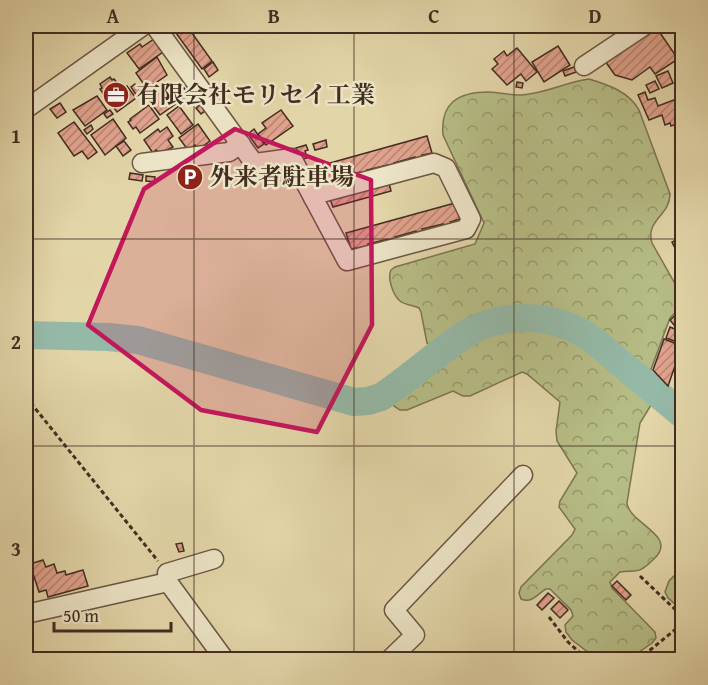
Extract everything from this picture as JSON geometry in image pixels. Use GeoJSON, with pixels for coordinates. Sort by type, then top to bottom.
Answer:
{"type":"FeatureCollection","features":[{"type":"Feature","properties":{"kind":"street"},"geometry":{"type":"LineString","coordinates":[[26,109],[143,26]]}},
{"type":"Feature","properties":{"kind":"street"},"geometry":{"type":"LineString","coordinates":[[155,26],[254,163],[292,158],[313,198],[347,261],[466,228],[471,219],[446,168],[434,163],[313,198]]}},
{"type":"Feature","properties":{"kind":"street"},"geometry":{"type":"LineString","coordinates":[[584,66],[644,26]]}},
{"type":"Feature","properties":{"kind":"street"},"geometry":{"type":"LineString","coordinates":[[142,163],[229,153],[241,144]]}},
{"type":"Feature","properties":{"kind":"street"},"geometry":{"type":"LineString","coordinates":[[389,660],[415,635],[394,610],[523,475]]}},
{"type":"Feature","properties":{"kind":"street"},"geometry":{"type":"LineString","coordinates":[[26,614],[167,577],[214,559]]}},
{"type":"Feature","properties":{"kind":"street"},"geometry":{"type":"LineString","coordinates":[[167,577],[225,660]]}},
{"type":"Feature","properties":{"kind":"path"},"geometry":{"type":"LineString","coordinates":[[26,397],[167,577]]}},
{"type":"Feature","properties":{"kind":"path"},"geometry":{"type":"LineString","coordinates":[[640,576],[682,616]]}},
{"type":"Feature","properties":{"kind":"path"},"geometry":{"type":"LineString","coordinates":[[549,617],[568,642],[588,660]]}},
{"type":"Feature","properties":{"kind":"path"},"geometry":{"type":"LineString","coordinates":[[638,660],[682,624]]}},
{"type":"Feature","properties":{"kind":"highlighted area"},"geometry":{"type":"Polygon","coordinates":[[[235,129],[371,180],[372,325],[317,432],[201,410],[88,325],[144,189],[235,129]]]}},
{"type":"Feature","properties":{"kind":"green space"},"geometry":{"type":"Polygon","coordinates":[[[589,79],[618,90],[635,104],[670,194],[666,208],[655,223],[651,235],[652,243],[682,296],[682,306],[670,318],[650,372],[643,374],[603,339],[577,324],[557,316],[536,313],[516,313],[495,317],[456,334],[434,348],[427,343],[419,308],[397,298],[391,286],[390,273],[395,267],[475,244],[484,223],[443,135],[443,124],[448,107],[460,97],[468,94],[489,92],[513,95],[530,94],[589,79]]]}},
{"type":"Feature","properties":{"kind":"green space"},"geometry":{"type":"Polygon","coordinates":[[[513,324],[548,327],[575,337],[599,353],[654,400],[640,423],[627,503],[636,517],[657,536],[661,543],[660,551],[641,569],[620,572],[610,582],[612,588],[655,632],[656,638],[652,643],[629,659],[597,659],[572,640],[566,632],[565,625],[573,616],[571,610],[550,589],[528,600],[521,599],[519,593],[521,587],[572,535],[575,529],[559,507],[560,501],[577,473],[557,441],[560,402],[522,372],[470,396],[463,396],[453,391],[407,410],[400,410],[394,406],[397,393],[451,351],[480,335],[513,324]]]}},
{"type":"Feature","properties":{"kind":"green space"},"geometry":{"type":"Polygon","coordinates":[[[682,568],[682,610],[668,598],[665,592],[669,581],[682,568]]]}},
{"type":"Feature","properties":{"kind":"building"},"geometry":{"type":"Polygon","coordinates":[[[187,26],[212,61],[202,69],[176,33],[187,26]]]}},
{"type":"Feature","properties":{"kind":"building"},"geometry":{"type":"Polygon","coordinates":[[[675,26],[682,26],[682,35],[675,26]]]}},
{"type":"Feature","properties":{"kind":"building"},"geometry":{"type":"Polygon","coordinates":[[[656,27],[678,59],[655,74],[650,67],[632,80],[615,75],[605,61],[656,27]]]}},
{"type":"Feature","properties":{"kind":"building"},"geometry":{"type":"Polygon","coordinates":[[[154,39],[163,52],[139,69],[127,53],[140,44],[142,47],[154,39]]]}},
{"type":"Feature","properties":{"kind":"building"},"geometry":{"type":"Polygon","coordinates":[[[558,46],[570,65],[544,82],[532,62],[558,46]]]}},
{"type":"Feature","properties":{"kind":"building"},"geometry":{"type":"Polygon","coordinates":[[[517,48],[537,72],[526,81],[521,74],[507,85],[492,69],[498,64],[494,59],[504,51],[507,56],[517,48]]]}},
{"type":"Feature","properties":{"kind":"building"},"geometry":{"type":"Polygon","coordinates":[[[157,57],[167,75],[147,89],[136,73],[157,57]]]}},
{"type":"Feature","properties":{"kind":"building"},"geometry":{"type":"Polygon","coordinates":[[[213,62],[218,70],[209,77],[204,69],[213,62]]]}},
{"type":"Feature","properties":{"kind":"building"},"geometry":{"type":"Polygon","coordinates":[[[574,67],[576,72],[565,76],[563,71],[574,67]]]}},
{"type":"Feature","properties":{"kind":"building"},"geometry":{"type":"Polygon","coordinates":[[[668,71],[673,83],[662,88],[656,76],[668,71]]]}},
{"type":"Feature","properties":{"kind":"building"},"geometry":{"type":"Polygon","coordinates":[[[110,77],[122,89],[127,86],[136,98],[117,112],[100,89],[102,88],[100,84],[110,77]]]}},
{"type":"Feature","properties":{"kind":"building"},"geometry":{"type":"Polygon","coordinates":[[[655,81],[659,89],[650,93],[646,85],[655,81]]]}},
{"type":"Feature","properties":{"kind":"building"},"geometry":{"type":"Polygon","coordinates":[[[517,82],[523,83],[522,88],[516,87],[517,82]]]}},
{"type":"Feature","properties":{"kind":"building"},"geometry":{"type":"Polygon","coordinates":[[[135,84],[142,93],[137,96],[131,87],[135,84]]]}},
{"type":"Feature","properties":{"kind":"building"},"geometry":{"type":"Polygon","coordinates":[[[164,84],[177,103],[160,115],[148,99],[151,97],[149,94],[164,84]]]}},
{"type":"Feature","properties":{"kind":"building"},"geometry":{"type":"Polygon","coordinates":[[[184,88],[189,95],[180,100],[176,94],[184,88]]]}},
{"type":"Feature","properties":{"kind":"building"},"geometry":{"type":"Polygon","coordinates":[[[645,92],[648,100],[655,98],[658,106],[679,98],[682,122],[671,126],[670,123],[665,125],[662,115],[649,120],[638,95],[645,92]]]}},
{"type":"Feature","properties":{"kind":"building"},"geometry":{"type":"Polygon","coordinates":[[[97,96],[107,110],[85,126],[73,110],[97,96]]]}},
{"type":"Feature","properties":{"kind":"building"},"geometry":{"type":"Polygon","coordinates":[[[60,103],[66,112],[57,118],[50,109],[60,103]]]}},
{"type":"Feature","properties":{"kind":"building"},"geometry":{"type":"Polygon","coordinates":[[[201,104],[205,111],[201,114],[196,108],[201,104]]]}},
{"type":"Feature","properties":{"kind":"building"},"geometry":{"type":"Polygon","coordinates":[[[149,105],[159,119],[140,133],[128,122],[149,105]]]}},
{"type":"Feature","properties":{"kind":"building"},"geometry":{"type":"Polygon","coordinates":[[[179,106],[193,125],[181,134],[167,115],[179,106]]]}},
{"type":"Feature","properties":{"kind":"building"},"geometry":{"type":"Polygon","coordinates":[[[110,110],[113,114],[107,118],[104,114],[110,110]]]}},
{"type":"Feature","properties":{"kind":"building"},"geometry":{"type":"Polygon","coordinates":[[[281,110],[293,126],[266,145],[258,134],[266,128],[262,123],[281,110]]]}},
{"type":"Feature","properties":{"kind":"building"},"geometry":{"type":"Polygon","coordinates":[[[113,119],[126,138],[105,155],[91,135],[113,119]]]}},
{"type":"Feature","properties":{"kind":"building"},"geometry":{"type":"Polygon","coordinates":[[[74,122],[97,152],[88,159],[82,151],[74,156],[58,133],[74,122]]]}},
{"type":"Feature","properties":{"kind":"building"},"geometry":{"type":"Polygon","coordinates":[[[198,124],[210,141],[199,149],[195,145],[188,150],[179,138],[198,124]]]}},
{"type":"Feature","properties":{"kind":"building"},"geometry":{"type":"Polygon","coordinates":[[[91,125],[93,129],[87,134],[84,130],[91,125]]]}},
{"type":"Feature","properties":{"kind":"building"},"geometry":{"type":"Polygon","coordinates":[[[167,127],[173,136],[168,140],[173,147],[159,154],[156,150],[153,153],[144,140],[158,129],[160,132],[167,127]]]}},
{"type":"Feature","properties":{"kind":"building"},"geometry":{"type":"Polygon","coordinates":[[[254,129],[264,144],[258,148],[248,134],[254,129]]]}},
{"type":"Feature","properties":{"kind":"building"},"geometry":{"type":"Polygon","coordinates":[[[427,136],[432,153],[422,155],[422,158],[416,159],[415,157],[388,167],[388,165],[367,170],[368,172],[361,174],[360,172],[340,177],[341,180],[323,182],[319,166],[427,136]]]}},
{"type":"Feature","properties":{"kind":"building"},"geometry":{"type":"Polygon","coordinates":[[[326,140],[327,147],[315,150],[313,144],[326,140]]]}},
{"type":"Feature","properties":{"kind":"building"},"geometry":{"type":"Polygon","coordinates":[[[124,141],[131,150],[123,156],[116,146],[124,141]]]}},
{"type":"Feature","properties":{"kind":"building"},"geometry":{"type":"Polygon","coordinates":[[[306,145],[307,158],[299,160],[296,148],[306,145]]]}},
{"type":"Feature","properties":{"kind":"building"},"geometry":{"type":"Polygon","coordinates":[[[130,173],[143,175],[142,181],[129,179],[130,173]]]}},
{"type":"Feature","properties":{"kind":"building"},"geometry":{"type":"Polygon","coordinates":[[[146,176],[155,177],[155,182],[146,181],[146,176]]]}},
{"type":"Feature","properties":{"kind":"building"},"geometry":{"type":"Polygon","coordinates":[[[389,183],[391,191],[333,207],[330,199],[389,183]]]}},
{"type":"Feature","properties":{"kind":"building"},"geometry":{"type":"Polygon","coordinates":[[[455,203],[460,219],[450,224],[422,229],[423,231],[416,234],[416,231],[389,241],[388,239],[368,244],[369,246],[351,249],[346,233],[455,203]]]}},
{"type":"Feature","properties":{"kind":"building"},"geometry":{"type":"Polygon","coordinates":[[[682,237],[682,255],[679,256],[672,242],[682,237]]]}},
{"type":"Feature","properties":{"kind":"building"},"geometry":{"type":"Polygon","coordinates":[[[682,309],[682,327],[678,330],[670,320],[682,309]]]}},
{"type":"Feature","properties":{"kind":"building"},"geometry":{"type":"Polygon","coordinates":[[[670,327],[682,332],[680,343],[666,338],[670,327]]]}},
{"type":"Feature","properties":{"kind":"building"},"geometry":{"type":"Polygon","coordinates":[[[664,339],[682,346],[668,386],[653,370],[664,339]]]}},
{"type":"Feature","properties":{"kind":"building"},"geometry":{"type":"Polygon","coordinates":[[[182,543],[184,551],[179,552],[176,544],[182,543]]]}},
{"type":"Feature","properties":{"kind":"building"},"geometry":{"type":"Polygon","coordinates":[[[43,560],[46,567],[54,564],[57,573],[65,571],[66,575],[83,570],[88,586],[48,597],[46,590],[39,592],[30,564],[43,560]]]}},
{"type":"Feature","properties":{"kind":"building"},"geometry":{"type":"Polygon","coordinates":[[[617,581],[631,595],[626,600],[612,586],[617,581]]]}},
{"type":"Feature","properties":{"kind":"building"},"geometry":{"type":"Polygon","coordinates":[[[548,593],[554,598],[542,610],[537,605],[548,593]]]}},
{"type":"Feature","properties":{"kind":"building"},"geometry":{"type":"Polygon","coordinates":[[[559,601],[568,610],[560,618],[551,609],[559,601]]]}},
{"type":"Feature","properties":{"kind":"waterway"},"geometry":{"type":"LineString","coordinates":[[26,335],[138,340],[354,402],[381,397],[458,339],[481,326],[508,319],[536,319],[563,324],[587,336],[682,414]]}},
{"type":"Feature","properties":{"kind":"place","name":"有限会社モリセイ工業"},"geometry":{"type":"Point","coordinates":[116,95]}},
{"type":"Feature","properties":{"kind":"place","name":"外来者駐車場"},"geometry":{"type":"Point","coordinates":[190,177]}}]}
